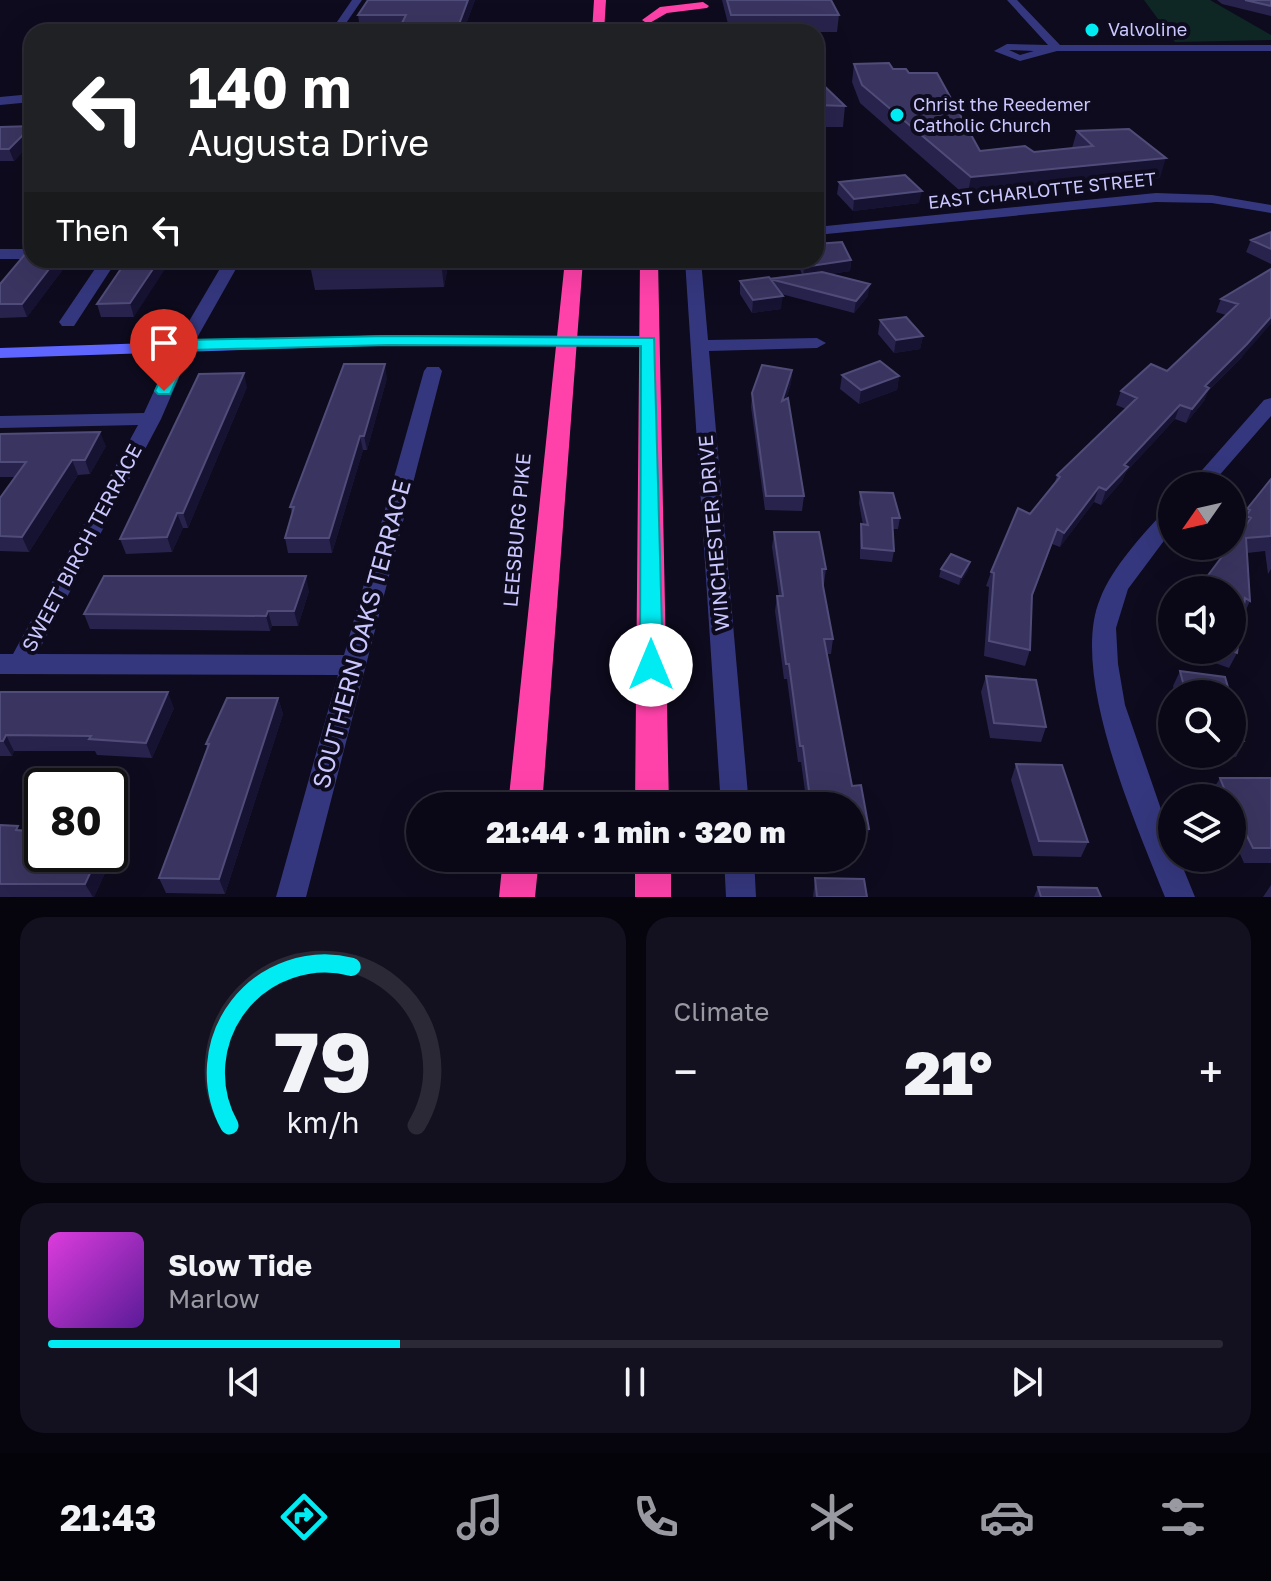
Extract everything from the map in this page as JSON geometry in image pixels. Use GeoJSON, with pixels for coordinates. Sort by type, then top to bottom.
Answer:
{"type":"FeatureCollection","features":[{"type":"Feature","properties":{"kind":"highway"},"geometry":{"type":"LineString","coordinates":[[598,24],[600,0]]}},
{"type":"Feature","properties":{"kind":"highway"},"geometry":{"type":"LineString","coordinates":[[648,0],[648,24]]}},
{"type":"Feature","properties":{"kind":"highway"},"geometry":{"type":"LineString","coordinates":[[650,24],[664,10],[703,6],[659,0]]}},
{"type":"Feature","properties":{"kind":"highway","name":"LEESBURG PIKE"},"geometry":{"type":"LineString","coordinates":[[526,792],[573,268]]}},
{"type":"Feature","properties":{"kind":"highway"},"geometry":{"type":"LineString","coordinates":[[649,268],[652,792]]}},
{"type":"Feature","properties":{"kind":"highway"},"geometry":{"type":"LineString","coordinates":[[517,897],[520,872]]}},
{"type":"Feature","properties":{"kind":"highway"},"geometry":{"type":"LineString","coordinates":[[653,872],[653,897]]}},
{"type":"Feature","properties":{"kind":"street"},"geometry":{"type":"LineString","coordinates":[[340,24],[357,0]]}},
{"type":"Feature","properties":{"kind":"street"},"geometry":{"type":"LineString","coordinates":[[1012,0],[1057,48],[1271,48]]}},
{"type":"Feature","properties":{"kind":"street"},"geometry":{"type":"LineString","coordinates":[[0,101],[24,99]]}},
{"type":"Feature","properties":{"kind":"street","name":"EAST CHARLOTTE STREET"},"geometry":{"type":"LineString","coordinates":[[824,231],[890,227],[1155,195],[1209,197],[1271,209]]}},
{"type":"Feature","properties":{"kind":"street"},"geometry":{"type":"LineString","coordinates":[[3,257],[24,255]]}},
{"type":"Feature","properties":{"kind":"street"},"geometry":{"type":"LineString","coordinates":[[68,322],[104,268]]}},
{"type":"Feature","properties":{"kind":"street","name":"SWEET BIRCH TERRACE"},"geometry":{"type":"LineString","coordinates":[[10,664],[151,419],[184,345],[228,268]]}},
{"type":"Feature","properties":{"kind":"street","name":"WINCHESTER DRIVE"},"geometry":{"type":"LineString","coordinates":[[694,268],[734,792]]}},
{"type":"Feature","properties":{"kind":"street"},"geometry":{"type":"LineString","coordinates":[[0,353],[388,340],[649,341]]}},
{"type":"Feature","properties":{"kind":"street"},"geometry":{"type":"LineString","coordinates":[[699,346],[817,343]]}},
{"type":"Feature","properties":{"kind":"street","name":"SOUTHERN OAKS TERRACE"},"geometry":{"type":"LineString","coordinates":[[291,897],[433,371]]}},
{"type":"Feature","properties":{"kind":"street"},"geometry":{"type":"LineString","coordinates":[[1210,472],[1271,404]]}},
{"type":"Feature","properties":{"kind":"street"},"geometry":{"type":"LineString","coordinates":[[0,422],[151,419]]}},
{"type":"Feature","properties":{"kind":"street"},"geometry":{"type":"LineString","coordinates":[[1158,532],[1145,546],[1110,601],[1104,639],[1111,699],[1128,764],[1180,897]]}},
{"type":"Feature","properties":{"kind":"street"},"geometry":{"type":"LineString","coordinates":[[10,664],[354,665]]}},
{"type":"Feature","properties":{"kind":"street"},"geometry":{"type":"LineString","coordinates":[[740,872],[741,897]]}},
{"type":"Feature","properties":{"kind":"green space"},"geometry":{"type":"Polygon","coordinates":[[[1144,0],[1210,0],[1271,35],[1271,40],[1175,42],[1144,0]]]}},
{"type":"Feature","properties":{"kind":"building"},"geometry":{"type":"Polygon","coordinates":[[[368,0],[468,0],[459,24],[402,24],[406,15],[358,15],[368,0]]]}},
{"type":"Feature","properties":{"kind":"building"},"geometry":{"type":"Polygon","coordinates":[[[727,0],[831,0],[839,15],[731,15],[727,0]]]}},
{"type":"Feature","properties":{"kind":"building"},"geometry":{"type":"Polygon","coordinates":[[[1245,0],[1271,0],[1271,6],[1245,0]]]}},
{"type":"Feature","properties":{"kind":"building"},"geometry":{"type":"Polygon","coordinates":[[[889,63],[893,69],[906,69],[909,73],[937,73],[980,151],[1025,146],[1034,152],[1093,146],[1077,131],[1129,129],[1166,158],[971,177],[862,85],[854,64],[889,63]]]}},
{"type":"Feature","properties":{"kind":"building"},"geometry":{"type":"Polygon","coordinates":[[[824,86],[845,106],[824,105],[824,86]]]}},
{"type":"Feature","properties":{"kind":"building"},"geometry":{"type":"Polygon","coordinates":[[[24,126],[24,134],[9,149],[0,149],[0,127],[24,126]]]}},
{"type":"Feature","properties":{"kind":"building"},"geometry":{"type":"Polygon","coordinates":[[[905,175],[922,191],[854,199],[839,182],[905,175]]]}},
{"type":"Feature","properties":{"kind":"building"},"geometry":{"type":"Polygon","coordinates":[[[1271,232],[1271,249],[1251,240],[1271,232]]]}},
{"type":"Feature","properties":{"kind":"building"},"geometry":{"type":"Polygon","coordinates":[[[842,242],[851,260],[824,264],[824,243],[842,242]]]}},
{"type":"Feature","properties":{"kind":"building"},"geometry":{"type":"Polygon","coordinates":[[[24,256],[24,268],[50,268],[22,304],[0,304],[0,284],[24,256]]]}},
{"type":"Feature","properties":{"kind":"building"},"geometry":{"type":"Polygon","coordinates":[[[122,268],[154,268],[130,303],[97,304],[122,268]]]}},
{"type":"Feature","properties":{"kind":"building"},"geometry":{"type":"Polygon","coordinates":[[[1271,269],[1271,317],[1205,386],[1209,388],[1192,409],[1180,405],[1124,465],[1128,467],[1106,490],[1099,487],[1064,533],[1057,529],[1032,595],[1030,650],[989,641],[994,573],[991,572],[1018,508],[1030,514],[1060,477],[1057,475],[1137,398],[1121,391],[1151,364],[1167,371],[1238,304],[1221,299],[1271,269]]]}},
{"type":"Feature","properties":{"kind":"building"},"geometry":{"type":"Polygon","coordinates":[[[822,272],[870,284],[856,301],[770,279],[822,272]]]}},
{"type":"Feature","properties":{"kind":"building"},"geometry":{"type":"Polygon","coordinates":[[[769,277],[783,296],[753,300],[740,281],[769,277]]]}},
{"type":"Feature","properties":{"kind":"building"},"geometry":{"type":"Polygon","coordinates":[[[906,317],[923,336],[896,340],[880,320],[906,317]]]}},
{"type":"Feature","properties":{"kind":"building"},"geometry":{"type":"Polygon","coordinates":[[[880,361],[899,376],[861,390],[842,375],[880,361]]]}},
{"type":"Feature","properties":{"kind":"building"},"geometry":{"type":"Polygon","coordinates":[[[344,364],[385,364],[364,436],[360,436],[329,538],[285,538],[294,507],[290,507],[344,364]]]}},
{"type":"Feature","properties":{"kind":"building"},"geometry":{"type":"Polygon","coordinates":[[[762,365],[792,370],[782,401],[788,398],[804,496],[766,496],[752,393],[762,365]]]}},
{"type":"Feature","properties":{"kind":"building"},"geometry":{"type":"Polygon","coordinates":[[[244,373],[183,513],[177,513],[167,537],[120,539],[199,374],[244,373]]]}},
{"type":"Feature","properties":{"kind":"building"},"geometry":{"type":"Polygon","coordinates":[[[100,432],[85,460],[72,460],[22,537],[0,536],[0,498],[26,462],[0,462],[0,434],[100,432]]]}},
{"type":"Feature","properties":{"kind":"building"},"geometry":{"type":"Polygon","coordinates":[[[1271,479],[1271,536],[1246,538],[1246,525],[1251,518],[1246,516],[1250,510],[1247,509],[1271,479]]]}},
{"type":"Feature","properties":{"kind":"building"},"geometry":{"type":"Polygon","coordinates":[[[860,492],[893,493],[900,518],[892,518],[894,551],[862,548],[861,524],[868,525],[860,492]]]}},
{"type":"Feature","properties":{"kind":"building"},"geometry":{"type":"Polygon","coordinates":[[[774,532],[819,532],[826,569],[822,569],[823,586],[833,639],[824,639],[852,786],[861,785],[862,792],[809,792],[789,664],[786,664],[777,596],[783,596],[774,532]]]}},
{"type":"Feature","properties":{"kind":"building"},"geometry":{"type":"Polygon","coordinates":[[[1246,538],[1250,601],[1246,599],[1246,576],[1208,576],[1220,560],[1246,560],[1246,538]]]}},
{"type":"Feature","properties":{"kind":"building"},"geometry":{"type":"Polygon","coordinates":[[[951,554],[970,562],[961,577],[941,569],[951,554]]]}},
{"type":"Feature","properties":{"kind":"building"},"geometry":{"type":"Polygon","coordinates":[[[104,576],[306,576],[294,611],[268,611],[266,616],[84,614],[104,576]]]}},
{"type":"Feature","properties":{"kind":"building"},"geometry":{"type":"Polygon","coordinates":[[[1180,671],[1225,677],[1226,680],[1182,680],[1180,671]]]}},
{"type":"Feature","properties":{"kind":"building"},"geometry":{"type":"Polygon","coordinates":[[[986,676],[1036,680],[1046,727],[994,723],[986,676]]]}},
{"type":"Feature","properties":{"kind":"building"},"geometry":{"type":"Polygon","coordinates":[[[0,692],[168,692],[146,743],[89,739],[91,736],[6,735],[0,741],[0,692]]]}},
{"type":"Feature","properties":{"kind":"building"},"geometry":{"type":"Polygon","coordinates":[[[227,698],[278,698],[219,879],[159,878],[209,744],[206,744],[227,698]]]}},
{"type":"Feature","properties":{"kind":"building"},"geometry":{"type":"Polygon","coordinates":[[[1016,764],[1062,765],[1088,842],[1039,841],[1016,764]]]}},
{"type":"Feature","properties":{"kind":"building"},"geometry":{"type":"Polygon","coordinates":[[[1220,778],[1271,778],[1271,848],[1253,848],[1246,834],[1246,784],[1222,784],[1220,778]]]}},
{"type":"Feature","properties":{"kind":"building"},"geometry":{"type":"Polygon","coordinates":[[[0,825],[18,826],[16,830],[24,831],[24,872],[91,872],[85,884],[0,884],[0,825]]]}},
{"type":"Feature","properties":{"kind":"building"},"geometry":{"type":"Polygon","coordinates":[[[815,878],[864,879],[867,897],[817,897],[815,878]]]}},
{"type":"Feature","properties":{"kind":"building"},"geometry":{"type":"Polygon","coordinates":[[[1038,887],[1097,888],[1101,897],[1041,897],[1038,887]]]}},
{"type":"Feature","properties":{"kind":"place","name":"Valvoline"},"geometry":{"type":"Point","coordinates":[1092,30]}},
{"type":"Feature","properties":{"kind":"place","name":"Christ the Reedemer Catholic Church"},"geometry":{"type":"Point","coordinates":[897,115]}},
{"type":"Feature","properties":{"kind":"route"},"geometry":{"type":"LineString","coordinates":[[164,391],[184,345],[388,340],[649,341],[651,665]]}}]}
